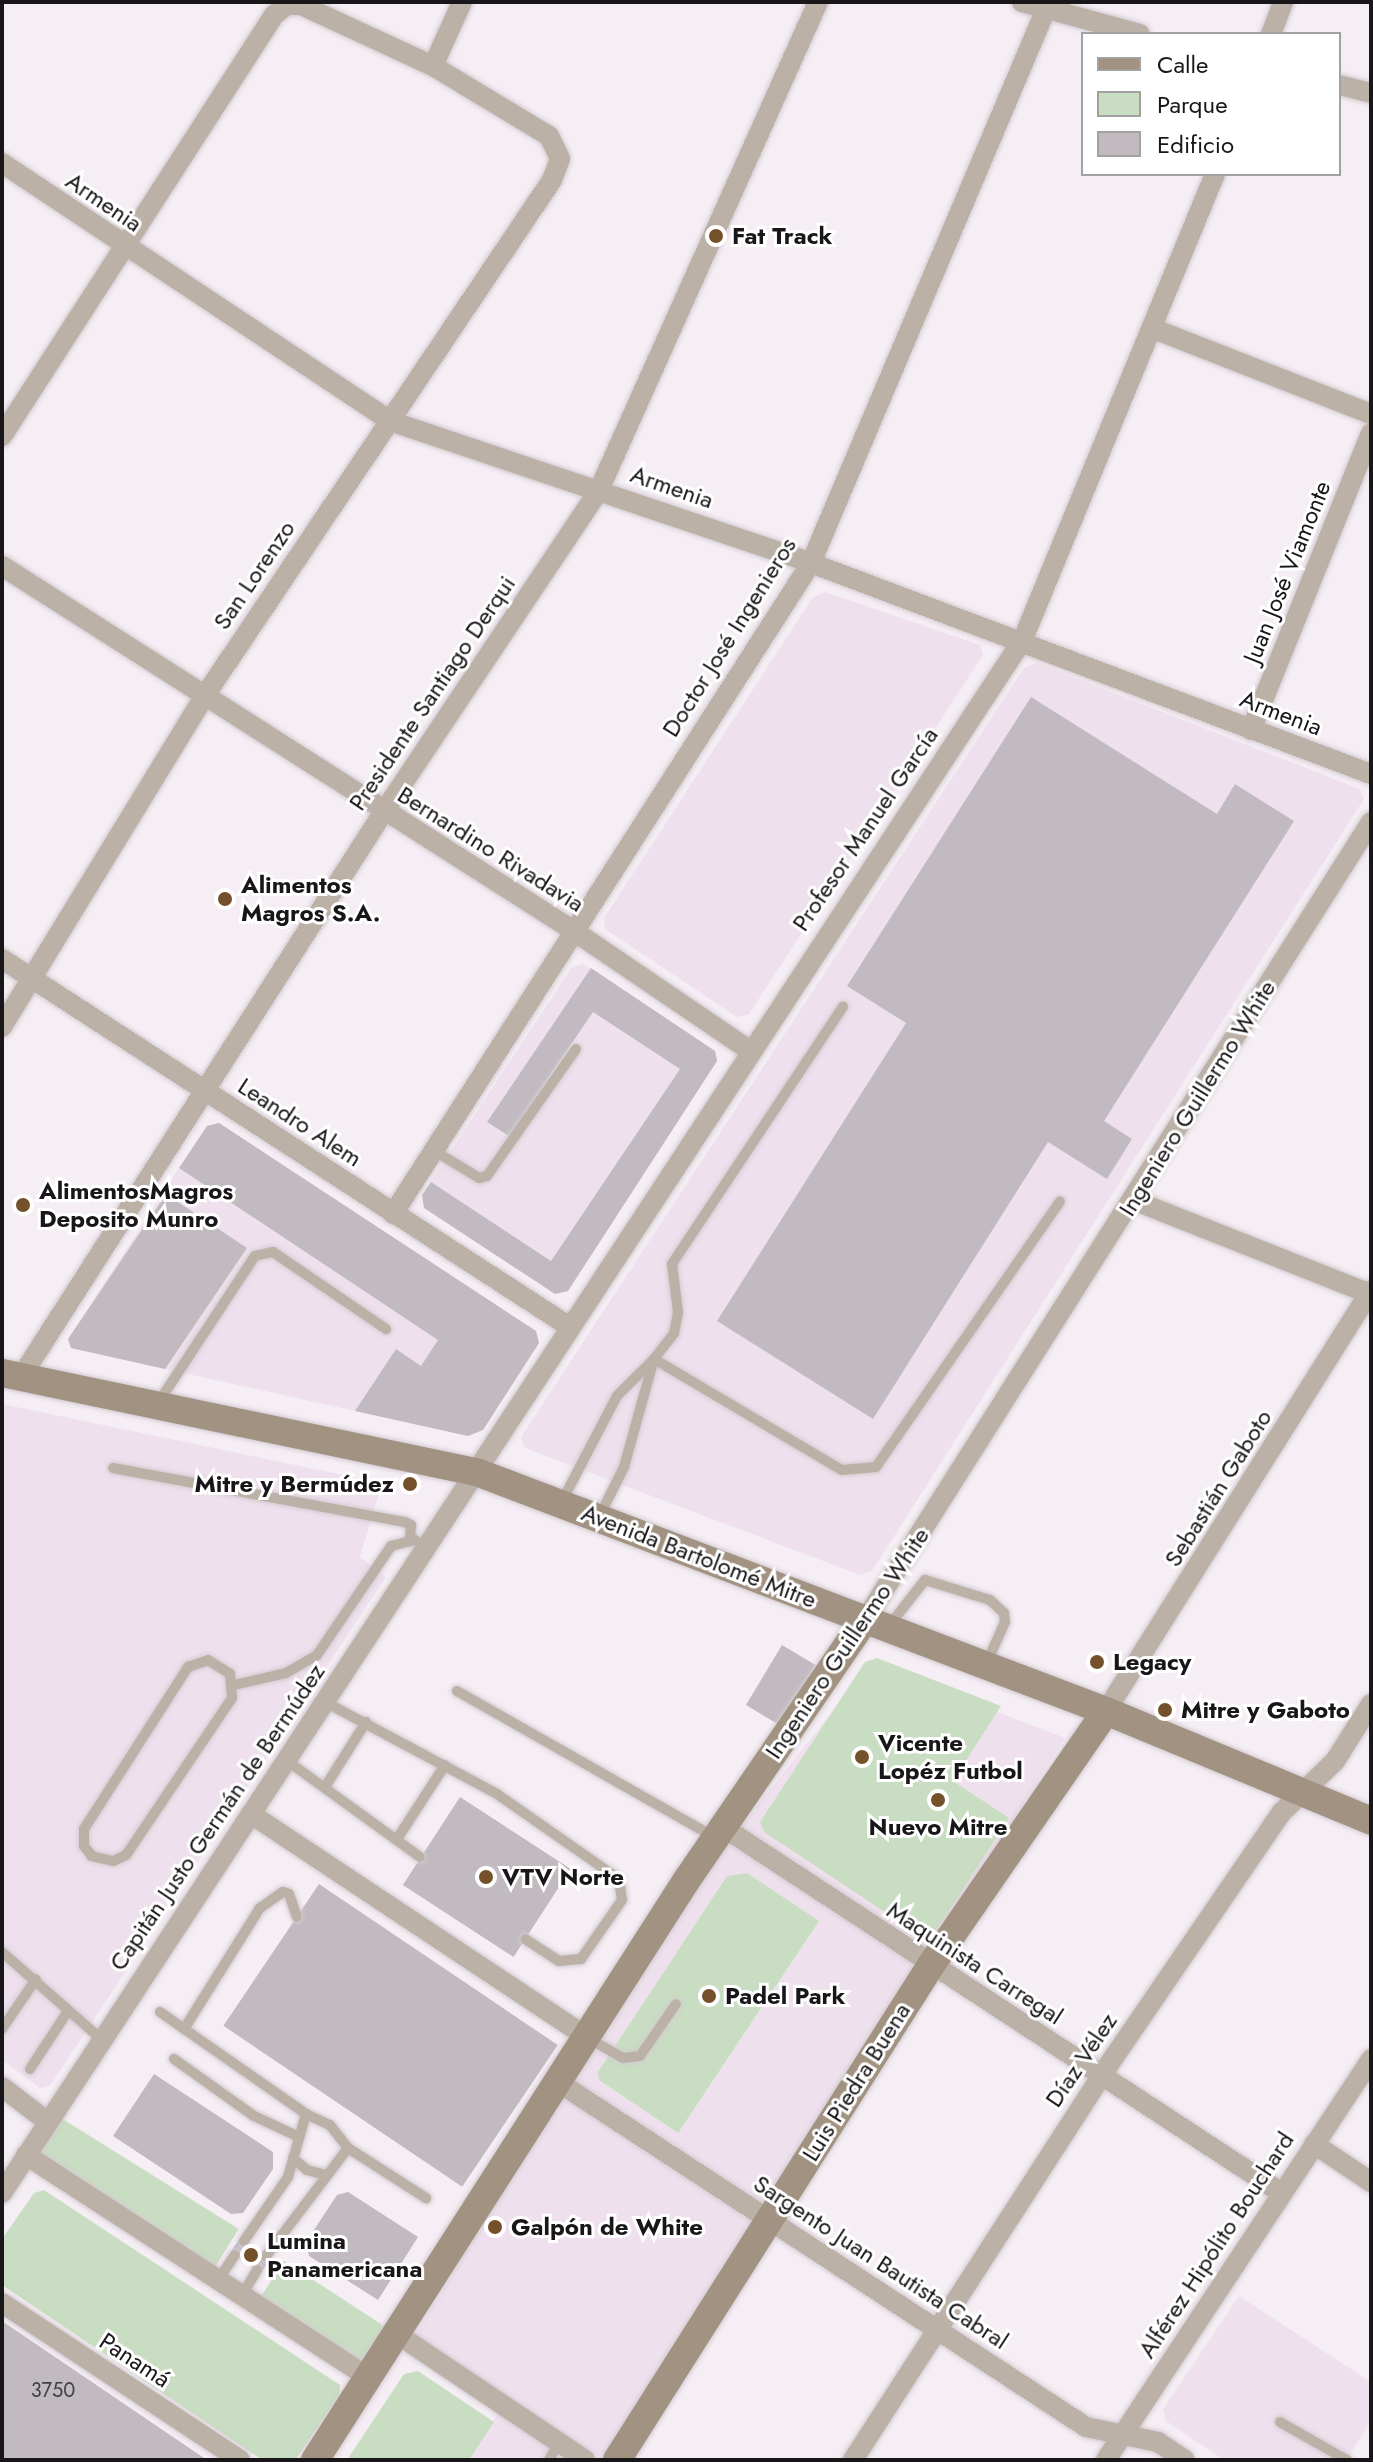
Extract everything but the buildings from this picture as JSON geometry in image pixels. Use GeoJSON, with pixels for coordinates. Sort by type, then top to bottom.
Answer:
{"type":"FeatureCollection","features":[{"type":"Feature","properties":{"kind":"street"},"geometry":{"type":"LineString","coordinates":[[2,436],[274,15],[287,5],[301,5],[433,66],[462,2]]}},
{"type":"Feature","properties":{"kind":"street","name":"Presidente Santiago Derqui"},"geometry":{"type":"LineString","coordinates":[[11,1375],[207,1093],[383,813],[599,490],[818,2]]}},
{"type":"Feature","properties":{"kind":"street"},"geometry":{"type":"LineString","coordinates":[[1022,2],[1048,5],[1134,32]]}},
{"type":"Feature","properties":{"kind":"street"},"geometry":{"type":"LineString","coordinates":[[1272,32],[1283,2]]}},
{"type":"Feature","properties":{"kind":"street","name":"Doctor José Ingenieros"},"geometry":{"type":"LineString","coordinates":[[393,1214],[571,929],[811,563],[1048,5]]}},
{"type":"Feature","properties":{"kind":"street","name":"San Lorenzo"},"geometry":{"type":"LineString","coordinates":[[2,1027],[204,697],[552,180],[560,159],[549,136],[433,66]]}},
{"type":"Feature","properties":{"kind":"street"},"geometry":{"type":"LineString","coordinates":[[1341,86],[1371,93]]}},
{"type":"Feature","properties":{"kind":"street","name":"Armenia"},"geometry":{"type":"LineString","coordinates":[[2,163],[390,421],[811,563],[1023,639],[1371,774]]}},
{"type":"Feature","properties":{"kind":"street","name":"Profesor Manuel García"},"geometry":{"type":"LineString","coordinates":[[479,1473],[749,1050],[1023,639],[1154,329],[1214,176]]}},
{"type":"Feature","properties":{"kind":"street"},"geometry":{"type":"LineString","coordinates":[[1154,329],[1371,414]]}},
{"type":"Feature","properties":{"kind":"street","name":"Juan José Viamonte"},"geometry":{"type":"LineString","coordinates":[[1251,730],[1371,433]]}},
{"type":"Feature","properties":{"kind":"street","name":"Bernardino Rivadavia"},"geometry":{"type":"LineString","coordinates":[[2,566],[383,813],[571,929],[749,1050]]}},
{"type":"Feature","properties":{"kind":"street","name":"Ingeniero Guillermo White"},"geometry":{"type":"LineString","coordinates":[[315,2460],[719,1833],[876,1624],[1133,1200],[1371,822]]}},
{"type":"Feature","properties":{"kind":"street","name":"Leandro Alem"},"geometry":{"type":"LineString","coordinates":[[2,959],[570,1327]]}},
{"type":"Feature","properties":{"kind":"street"},"geometry":{"type":"LineString","coordinates":[[1133,1200],[1370,1292]]}},
{"type":"Feature","properties":{"kind":"street","name":"Sebastián Gaboto"},"geometry":{"type":"LineString","coordinates":[[1106,1711],[1370,1292]]}},
{"type":"Feature","properties":{"kind":"street","name":"Avenida Bartolomé Mitre"},"geometry":{"type":"LineString","coordinates":[[11,1375],[479,1473],[986,1664],[1304,1789],[1371,1821]]}},
{"type":"Feature","properties":{"kind":"street","name":"Capitán Justo Germán de Bermúdez"},"geometry":{"type":"LineString","coordinates":[[2,2193],[100,2038],[479,1473]]}},
{"type":"Feature","properties":{"kind":"street","name":"Díaz Vélez"},"geometry":{"type":"LineString","coordinates":[[853,2460],[1101,2076],[1281,1813],[1335,1761],[1371,1704]]}},
{"type":"Feature","properties":{"kind":"street","name":"Luis Piedra Buena"},"geometry":{"type":"LineString","coordinates":[[617,2460],[931,1965],[1106,1711]]}},
{"type":"Feature","properties":{"kind":"street"},"geometry":{"type":"LineString","coordinates":[[251,1814],[588,2038]]}},
{"type":"Feature","properties":{"kind":"street","name":"Maquinista Carregal"},"geometry":{"type":"LineString","coordinates":[[719,1833],[931,1965],[1280,2192]]}},
{"type":"Feature","properties":{"kind":"street","name":"Alférez Hipólito Bouchard"},"geometry":{"type":"LineString","coordinates":[[1106,2460],[1280,2192],[1371,2059]]}},
{"type":"Feature","properties":{"kind":"street","name":"Sargento Juan Bautista Cabral"},"geometry":{"type":"LineString","coordinates":[[558,2082],[1086,2427],[1158,2442],[1185,2460]]}},
{"type":"Feature","properties":{"kind":"street"},"geometry":{"type":"LineString","coordinates":[[2,2087],[48,2122]]}},
{"type":"Feature","properties":{"kind":"street"},"geometry":{"type":"LineString","coordinates":[[1314,2144],[1371,2182]]}},
{"type":"Feature","properties":{"kind":"street"},"geometry":{"type":"LineString","coordinates":[[26,2155],[369,2378]]}},
{"type":"Feature","properties":{"kind":"street","name":"Panamá"},"geometry":{"type":"LineString","coordinates":[[2,2303],[240,2460]]}},
{"type":"Feature","properties":{"kind":"street"},"geometry":{"type":"LineString","coordinates":[[397,2334],[554,2451],[585,2460]]}},
{"type":"Feature","properties":{"kind":"lane"},"geometry":{"type":"LineString","coordinates":[[561,1503],[617,1396],[654,1359],[676,1323],[672,1264],[843,1007]]}},
{"type":"Feature","properties":{"kind":"lane"},"geometry":{"type":"LineString","coordinates":[[433,1150],[479,1178],[487,1176],[576,1049]]}},
{"type":"Feature","properties":{"kind":"lane"},"geometry":{"type":"LineString","coordinates":[[654,1359],[842,1470],[876,1467],[1060,1201]]}},
{"type":"Feature","properties":{"kind":"lane"},"geometry":{"type":"LineString","coordinates":[[157,1405],[255,1256],[273,1252],[386,1329]]}},
{"type":"Feature","properties":{"kind":"lane"},"geometry":{"type":"LineString","coordinates":[[599,1517],[624,1467],[654,1359]]}},
{"type":"Feature","properties":{"kind":"lane"},"geometry":{"type":"LineString","coordinates":[[113,1468],[405,1522],[411,1525],[410,1539]]}},
{"type":"Feature","properties":{"kind":"lane"},"geometry":{"type":"LineString","coordinates":[[234,1685],[286,1673],[317,1655],[391,1546],[410,1539],[432,1542]]}},
{"type":"Feature","properties":{"kind":"lane"},"geometry":{"type":"LineString","coordinates":[[876,1624],[925,1580],[990,1600],[1004,1613],[1005,1622],[986,1664]]}},
{"type":"Feature","properties":{"kind":"lane"},"geometry":{"type":"LineString","coordinates":[[208,1660],[220,1664],[234,1685],[232,1698],[126,1855],[113,1861],[92,1856],[84,1846],[84,1829],[188,1667],[208,1660]]}},
{"type":"Feature","properties":{"kind":"lane"},"geometry":{"type":"LineString","coordinates":[[457,1691],[719,1833]]}},
{"type":"Feature","properties":{"kind":"lane"},"geometry":{"type":"LineString","coordinates":[[325,1702],[445,1765],[619,1879],[623,1888],[622,1900],[591,1952],[581,1959],[559,1961],[525,1939]]}},
{"type":"Feature","properties":{"kind":"lane"},"geometry":{"type":"LineString","coordinates":[[325,1787],[366,1722]]}},
{"type":"Feature","properties":{"kind":"lane"},"geometry":{"type":"LineString","coordinates":[[286,1760],[420,1857]]}},
{"type":"Feature","properties":{"kind":"lane"},"geometry":{"type":"LineString","coordinates":[[397,1839],[445,1765]]}},
{"type":"Feature","properties":{"kind":"lane"},"geometry":{"type":"LineString","coordinates":[[184,2029],[260,1908],[283,1892],[297,1917]]}},
{"type":"Feature","properties":{"kind":"lane"},"geometry":{"type":"LineString","coordinates":[[2,1952],[100,2038]]}},
{"type":"Feature","properties":{"kind":"lane"},"geometry":{"type":"LineString","coordinates":[[2,2029],[36,1979]]}},
{"type":"Feature","properties":{"kind":"lane"},"geometry":{"type":"LineString","coordinates":[[588,2038],[623,2058],[640,2056],[676,2004]]}},
{"type":"Feature","properties":{"kind":"lane"},"geometry":{"type":"LineString","coordinates":[[30,2069],[68,2011]]}},
{"type":"Feature","properties":{"kind":"lane"},"geometry":{"type":"LineString","coordinates":[[160,2012],[306,2114],[330,2125],[348,2148],[426,2198]]}},
{"type":"Feature","properties":{"kind":"lane"},"geometry":{"type":"LineString","coordinates":[[174,2059],[254,2116],[299,2137]]}},
{"type":"Feature","properties":{"kind":"lane"},"geometry":{"type":"LineString","coordinates":[[244,2241],[288,2177],[306,2114]]}},
{"type":"Feature","properties":{"kind":"lane"},"geometry":{"type":"LineString","coordinates":[[266,2256],[348,2148]]}},
{"type":"Feature","properties":{"kind":"lane"},"geometry":{"type":"LineString","coordinates":[[293,2158],[307,2170],[326,2175]]}},
{"type":"Feature","properties":{"kind":"lane"},"geometry":{"type":"LineString","coordinates":[[218,2280],[235,2255]]}},
{"type":"Feature","properties":{"kind":"lane"},"geometry":{"type":"LineString","coordinates":[[242,2295],[257,2270]]}},
{"type":"Feature","properties":{"kind":"lane"},"geometry":{"type":"LineString","coordinates":[[1280,2422],[1347,2460]]}},
{"type":"Feature","properties":{"kind":"shaded area"},"geometry":{"type":"Polygon","coordinates":[[[825,592],[980,645],[983,655],[749,1014],[737,1017],[605,929],[604,918],[813,597],[825,592]]]}},
{"type":"Feature","properties":{"kind":"shaded area"},"geometry":{"type":"Polygon","coordinates":[[[1037,663],[1360,789],[1364,799],[872,1571],[860,1575],[525,1448],[521,1437],[1024,668],[1037,663]]]}},
{"type":"Feature","properties":{"kind":"shaded area"},"geometry":{"type":"Polygon","coordinates":[[[583,964],[715,1051],[717,1061],[568,1291],[424,1208],[422,1195],[572,967],[583,964]]]}},
{"type":"Feature","properties":{"kind":"shaded area"},"geometry":{"type":"Polygon","coordinates":[[[219,1123],[536,1331],[539,1343],[483,1430],[468,1436],[71,1348],[68,1339],[179,1168],[207,1126],[219,1123]]]}},
{"type":"Feature","properties":{"kind":"shaded area"},"geometry":{"type":"Polygon","coordinates":[[[2,1404],[382,1483],[360,1557],[386,1577],[50,2086],[40,2088],[2,2060],[2,1404]]]}},
{"type":"Feature","properties":{"kind":"shaded area"},"geometry":{"type":"Polygon","coordinates":[[[871,1663],[1065,1738],[601,2460],[469,2460],[499,2412],[406,2351],[558,2101],[726,1845],[871,1663]]]}},
{"type":"Feature","properties":{"kind":"shaded area"},"geometry":{"type":"Polygon","coordinates":[[[1239,2296],[1371,2382],[1371,2421],[1346,2460],[1224,2460],[1166,2421],[1163,2409],[1239,2296]]]}},
{"type":"Feature","properties":{"kind":"green space"},"geometry":{"type":"Polygon","coordinates":[[[877,1658],[1001,1706],[953,1781],[1009,1818],[933,1935],[921,1936],[764,1832],[760,1822],[865,1662],[877,1658]]]}},
{"type":"Feature","properties":{"kind":"green space","name":"Padel Park"},"geometry":{"type":"Polygon","coordinates":[[[747,1873],[819,1921],[678,2133],[599,2080],[598,2072],[727,1876],[747,1873]]]}},
{"type":"Feature","properties":{"kind":"green space"},"geometry":{"type":"Polygon","coordinates":[[[53,2113],[239,2229],[212,2271],[27,2155],[53,2113]]]}},
{"type":"Feature","properties":{"kind":"green space"},"geometry":{"type":"Polygon","coordinates":[[[44,2190],[340,2385],[339,2396],[295,2460],[262,2460],[2,2285],[2,2239],[34,2193],[44,2190]]]}},
{"type":"Feature","properties":{"kind":"green space"},"geometry":{"type":"Polygon","coordinates":[[[284,2261],[397,2335],[369,2378],[256,2305],[284,2261]]]}},
{"type":"Feature","properties":{"kind":"green space"},"geometry":{"type":"Polygon","coordinates":[[[418,2371],[494,2422],[469,2460],[347,2460],[404,2374],[418,2371]]]}},
{"type":"Feature","properties":{"kind":"place","name":"Fat Track"},"geometry":{"type":"Point","coordinates":[716,236]}},
{"type":"Feature","properties":{"kind":"place","name":"Alimentos Magros S.A."},"geometry":{"type":"Point","coordinates":[225,899]}},
{"type":"Feature","properties":{"kind":"place","name":"AlimentosMagros Deposito Munro"},"geometry":{"type":"Point","coordinates":[23,1205]}},
{"type":"Feature","properties":{"kind":"place","name":"Mitre y Bermúdez"},"geometry":{"type":"Point","coordinates":[410,1484]}},
{"type":"Feature","properties":{"kind":"place","name":"Legacy"},"geometry":{"type":"Point","coordinates":[1097,1662]}},
{"type":"Feature","properties":{"kind":"place","name":"Mitre y Gaboto"},"geometry":{"type":"Point","coordinates":[1165,1710]}},
{"type":"Feature","properties":{"kind":"place","name":"Vicente Lopéz Futbol"},"geometry":{"type":"Point","coordinates":[862,1757]}},
{"type":"Feature","properties":{"kind":"place","name":"Nuevo Mitre"},"geometry":{"type":"Point","coordinates":[938,1800]}},
{"type":"Feature","properties":{"kind":"place","name":"VTV Norte"},"geometry":{"type":"Point","coordinates":[486,1877]}},
{"type":"Feature","properties":{"kind":"place","name":"Padel Park"},"geometry":{"type":"Point","coordinates":[709,1996]}},
{"type":"Feature","properties":{"kind":"place","name":"Galpón de White"},"geometry":{"type":"Point","coordinates":[495,2227]}},
{"type":"Feature","properties":{"kind":"place","name":"Lumina Panamericana"},"geometry":{"type":"Point","coordinates":[251,2255]}}]}
